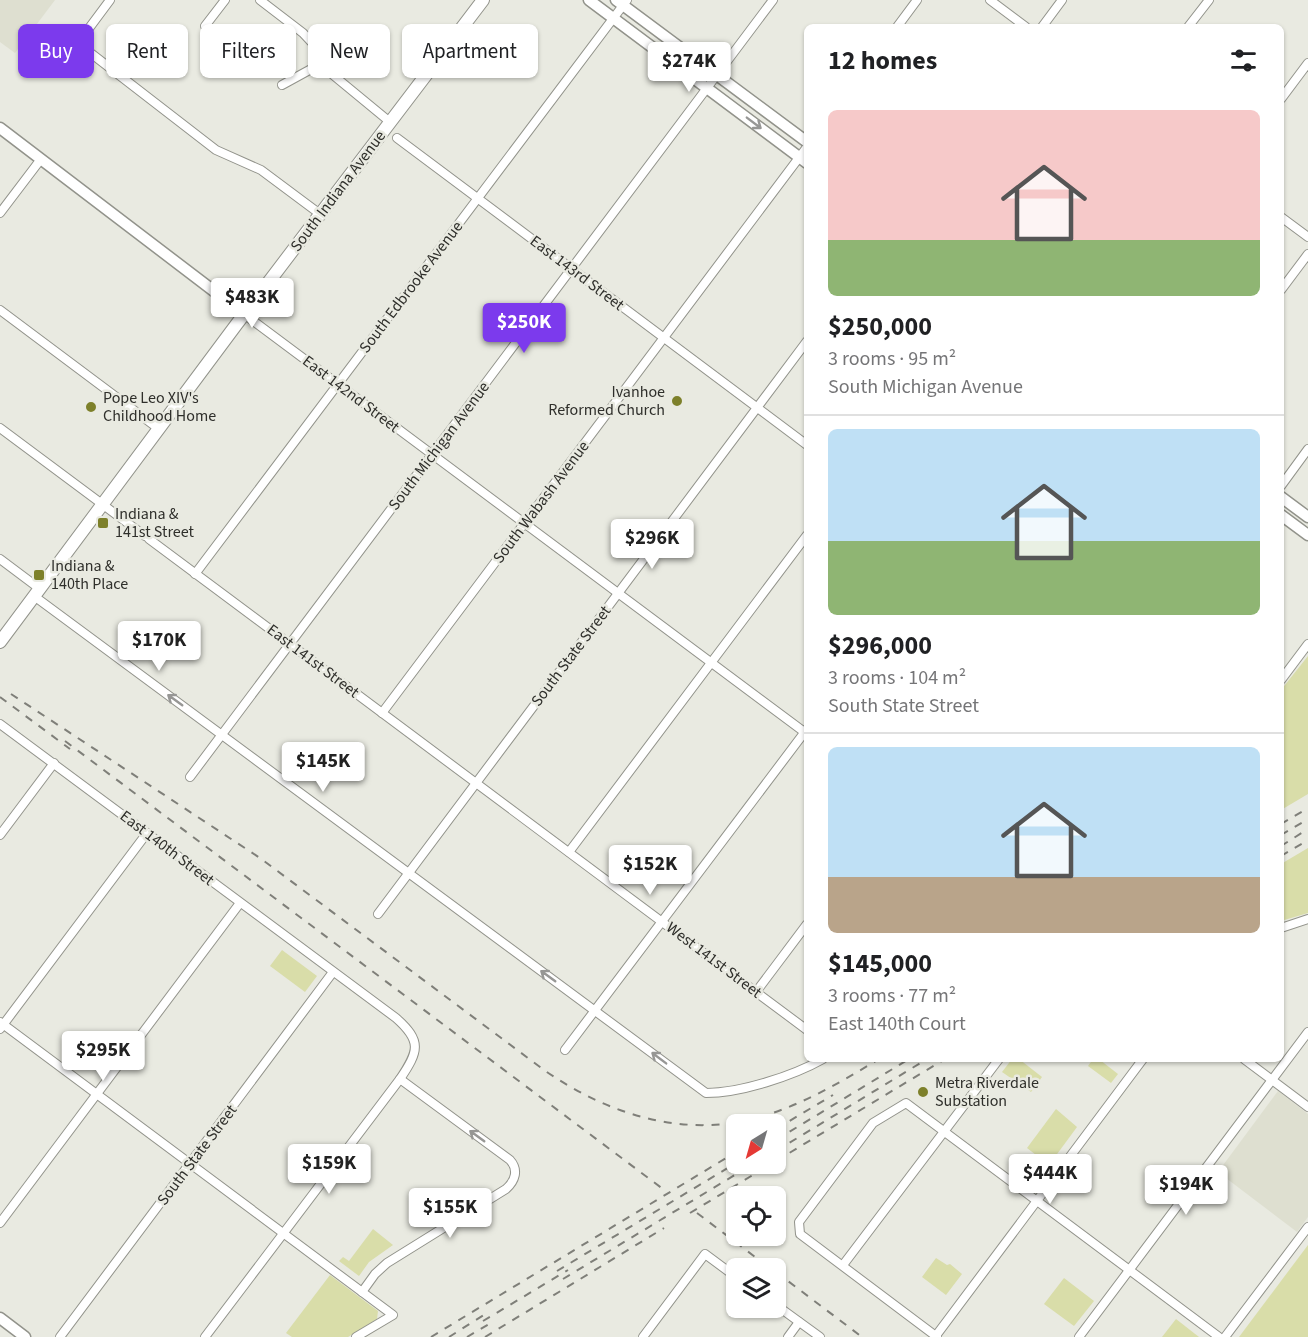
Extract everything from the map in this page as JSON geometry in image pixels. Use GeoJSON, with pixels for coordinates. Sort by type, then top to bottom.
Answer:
{"type":"FeatureCollection","features":[{"type":"Feature","properties":{"kind":"main road","name":"South Indiana Avenue"},"geometry":{"type":"LineString","coordinates":[[0,642],[244,314],[483,0]]}},
{"type":"Feature","properties":{"kind":"street"},"geometry":{"type":"LineString","coordinates":[[110,0],[84,34],[82,43],[88,51],[216,150],[261,170],[320,214]]}},
{"type":"Feature","properties":{"kind":"street"},"geometry":{"type":"LineString","coordinates":[[207,24],[225,0]]}},
{"type":"Feature","properties":{"kind":"street"},"geometry":{"type":"LineString","coordinates":[[260,0],[308,38]]}},
{"type":"Feature","properties":{"kind":"street"},"geometry":{"type":"LineString","coordinates":[[589,0],[803,160]]}},
{"type":"Feature","properties":{"kind":"street","name":"South Michigan Avenue"},"geometry":{"type":"LineString","coordinates":[[190,777],[773,0]]}},
{"type":"Feature","properties":{"kind":"street"},"geometry":{"type":"LineString","coordinates":[[899,24],[917,0]]}},
{"type":"Feature","properties":{"kind":"street"},"geometry":{"type":"LineString","coordinates":[[990,0],[1022,24]]}},
{"type":"Feature","properties":{"kind":"street"},"geometry":{"type":"LineString","coordinates":[[1044,24],[1062,0]]}},
{"type":"Feature","properties":{"kind":"street"},"geometry":{"type":"LineString","coordinates":[[1190,24],[1209,0]]}},
{"type":"Feature","properties":{"kind":"street"},"geometry":{"type":"LineString","coordinates":[[622,2],[804,143]]}},
{"type":"Feature","properties":{"kind":"street","name":"South Edbrooke Avenue"},"geometry":{"type":"LineString","coordinates":[[195,574],[613,19],[622,2]]}},
{"type":"Feature","properties":{"kind":"street"},"geometry":{"type":"LineString","coordinates":[[1284,95],[1308,63]]}},
{"type":"Feature","properties":{"kind":"street"},"geometry":{"type":"LineString","coordinates":[[282,85],[308,71]]}},
{"type":"Feature","properties":{"kind":"street"},"geometry":{"type":"LineString","coordinates":[[337,78],[390,122]]}},
{"type":"Feature","properties":{"kind":"street","name":"East 142nd Street"},"geometry":{"type":"LineString","coordinates":[[0,128],[244,314],[804,730]]}},
{"type":"Feature","properties":{"kind":"street","name":"East 143rd Street"},"geometry":{"type":"LineString","coordinates":[[397,138],[804,443]]}},
{"type":"Feature","properties":{"kind":"street"},"geometry":{"type":"LineString","coordinates":[[0,213],[41,159]]}},
{"type":"Feature","properties":{"kind":"street","name":"South Wabash Avenue"},"geometry":{"type":"LineString","coordinates":[[382,713],[664,338],[803,160]]}},
{"type":"Feature","properties":{"kind":"street"},"geometry":{"type":"LineString","coordinates":[[1284,219],[1308,237]]}},
{"type":"Feature","properties":{"kind":"street"},"geometry":{"type":"LineString","coordinates":[[1284,286],[1308,254]]}},
{"type":"Feature","properties":{"kind":"street"},"geometry":{"type":"LineString","coordinates":[[0,310],[159,429]]}},
{"type":"Feature","properties":{"kind":"street","name":"South State Street"},"geometry":{"type":"LineString","coordinates":[[378,914],[804,345]]}},
{"type":"Feature","properties":{"kind":"street","name":"East 141st Street"},"geometry":{"type":"LineString","coordinates":[[0,428],[476,783]]}},
{"type":"Feature","properties":{"kind":"street"},"geometry":{"type":"LineString","coordinates":[[1284,482],[1308,449]]}},
{"type":"Feature","properties":{"kind":"street"},"geometry":{"type":"LineString","coordinates":[[1284,500],[1308,517]]}},
{"type":"Feature","properties":{"kind":"street"},"geometry":{"type":"LineString","coordinates":[[1284,517],[1308,535]]}},
{"type":"Feature","properties":{"kind":"street"},"geometry":{"type":"LineString","coordinates":[[568,852],[804,539]]}},
{"type":"Feature","properties":{"kind":"street"},"geometry":{"type":"LineString","coordinates":[[0,559],[81,631],[706,1093],[736,1090],[773,1080],[816,1062]]}},
{"type":"Feature","properties":{"kind":"street"},"geometry":{"type":"LineString","coordinates":[[1284,676],[1308,644]]}},
{"type":"Feature","properties":{"kind":"street","name":"East 140th Street"},"geometry":{"type":"LineString","coordinates":[[0,724],[396,1018],[416,1042],[415,1052],[400,1079]]}},
{"type":"Feature","properties":{"kind":"street"},"geometry":{"type":"LineString","coordinates":[[565,1050],[804,734]]}},
{"type":"Feature","properties":{"kind":"street"},"geometry":{"type":"LineString","coordinates":[[0,835],[54,763]]}},
{"type":"Feature","properties":{"kind":"street","name":"West 141st Street"},"geometry":{"type":"LineString","coordinates":[[476,783],[804,1028]]}},
{"type":"Feature","properties":{"kind":"street"},"geometry":{"type":"LineString","coordinates":[[147,833],[1,1025],[393,1315],[356,1337]]}},
{"type":"Feature","properties":{"kind":"street"},"geometry":{"type":"LineString","coordinates":[[0,1223],[240,903]]}},
{"type":"Feature","properties":{"kind":"street"},"geometry":{"type":"LineString","coordinates":[[1284,927],[1308,920]]}},
{"type":"Feature","properties":{"kind":"street"},"geometry":{"type":"LineString","coordinates":[[756,992],[804,928]]}},
{"type":"Feature","properties":{"kind":"street","name":"South State Street"},"geometry":{"type":"LineString","coordinates":[[60,1337],[333,972]]}},
{"type":"Feature","properties":{"kind":"street"},"geometry":{"type":"LineString","coordinates":[[1079,1337],[1308,1032]]}},
{"type":"Feature","properties":{"kind":"street"},"geometry":{"type":"LineString","coordinates":[[843,1266],[997,1062]]}},
{"type":"Feature","properties":{"kind":"street"},"geometry":{"type":"LineString","coordinates":[[1141,1062],[1037,1201],[936,1337],[800,1234],[799,1222],[873,1123],[906,1103],[944,1132],[1037,1201],[1130,1270],[1219,1337]]}},
{"type":"Feature","properties":{"kind":"street"},"geometry":{"type":"LineString","coordinates":[[1248,1062],[1308,1107]]}},
{"type":"Feature","properties":{"kind":"street"},"geometry":{"type":"LineString","coordinates":[[205,1337],[400,1079],[510,1160],[515,1167],[515,1176],[506,1189],[380,1269],[362,1292]]}},
{"type":"Feature","properties":{"kind":"street"},"geometry":{"type":"LineString","coordinates":[[1225,1337],[1308,1227]]}},
{"type":"Feature","properties":{"kind":"street"},"geometry":{"type":"LineString","coordinates":[[643,1337],[705,1254],[726,1270]]}},
{"type":"Feature","properties":{"kind":"street"},"geometry":{"type":"LineString","coordinates":[[786,1312],[820,1337]]}},
{"type":"Feature","properties":{"kind":"street"},"geometry":{"type":"LineString","coordinates":[[0,1318],[22,1336]]}},
{"type":"Feature","properties":{"kind":"street"},"geometry":{"type":"LineString","coordinates":[[788,1337],[799,1322]]}},
{"type":"Feature","properties":{"kind":"shaded area"},"geometry":{"type":"Polygon","coordinates":[[[0,0],[55,0],[37,24],[18,24],[18,49],[15,53],[0,42],[0,0]]]}},
{"type":"Feature","properties":{"kind":"shaded area"},"geometry":{"type":"Polygon","coordinates":[[[1278,1091],[1308,1114],[1308,1217],[1297,1232],[1218,1172],[1278,1091]]]}},
{"type":"Feature","properties":{"kind":"green space"},"geometry":{"type":"Polygon","coordinates":[[[1308,656],[1308,794],[1284,808],[1284,686],[1308,656]]]}},
{"type":"Feature","properties":{"kind":"green space"},"geometry":{"type":"Polygon","coordinates":[[[1308,848],[1308,913],[1284,920],[1284,862],[1308,848]]]}},
{"type":"Feature","properties":{"kind":"green space"},"geometry":{"type":"Polygon","coordinates":[[[282,950],[317,976],[305,992],[270,966],[282,950]]]}},
{"type":"Feature","properties":{"kind":"green space"},"geometry":{"type":"Polygon","coordinates":[[[1010,1062],[1023,1062],[1042,1077],[1031,1092],[1002,1072],[1010,1062]]]}},
{"type":"Feature","properties":{"kind":"green space"},"geometry":{"type":"Polygon","coordinates":[[[1091,1062],[1103,1062],[1118,1074],[1111,1083],[1088,1066],[1091,1062]]]}},
{"type":"Feature","properties":{"kind":"green space"},"geometry":{"type":"Polygon","coordinates":[[[1056,1109],[1077,1127],[1049,1165],[1027,1148],[1056,1109]]]}},
{"type":"Feature","properties":{"kind":"green space"},"geometry":{"type":"Polygon","coordinates":[[[373,1229],[393,1245],[369,1262],[359,1276],[339,1261],[343,1257],[349,1261],[373,1229]]]}},
{"type":"Feature","properties":{"kind":"green space"},"geometry":{"type":"Polygon","coordinates":[[[1308,1245],[1308,1337],[1239,1337],[1308,1245]]]}},
{"type":"Feature","properties":{"kind":"green space"},"geometry":{"type":"Polygon","coordinates":[[[936,1258],[947,1265],[950,1264],[962,1274],[946,1295],[922,1277],[936,1258]]]}},
{"type":"Feature","properties":{"kind":"green space"},"geometry":{"type":"Polygon","coordinates":[[[330,1275],[378,1311],[377,1319],[348,1337],[292,1337],[286,1333],[330,1275]]]}},
{"type":"Feature","properties":{"kind":"green space"},"geometry":{"type":"Polygon","coordinates":[[[1064,1278],[1094,1301],[1074,1326],[1044,1304],[1064,1278]]]}},
{"type":"Feature","properties":{"kind":"green space"},"geometry":{"type":"Polygon","coordinates":[[[1176,1319],[1199,1337],[1162,1337],[1176,1319]]]}},
{"type":"Feature","properties":{"kind":"railway"},"geometry":{"type":"LineString","coordinates":[[11,694],[260,858],[544,1070],[594,1099],[620,1110],[675,1123],[703,1125],[731,1123],[760,1117],[791,1106],[874,1062]]}},
{"type":"Feature","properties":{"kind":"railway"},"geometry":{"type":"LineString","coordinates":[[0,697],[70,749]]}},
{"type":"Feature","properties":{"kind":"railway"},"geometry":{"type":"LineString","coordinates":[[65,741],[663,1189]]}},
{"type":"Feature","properties":{"kind":"railway"},"geometry":{"type":"LineString","coordinates":[[1284,822],[1308,808]]}},
{"type":"Feature","properties":{"kind":"railway"},"geometry":{"type":"LineString","coordinates":[[1284,833],[1308,819]]}},
{"type":"Feature","properties":{"kind":"railway"},"geometry":{"type":"LineString","coordinates":[[1284,844],[1308,829]]}},
{"type":"Feature","properties":{"kind":"railway"},"geometry":{"type":"LineString","coordinates":[[1284,854],[1308,840]]}},
{"type":"Feature","properties":{"kind":"railway"},"geometry":{"type":"LineString","coordinates":[[786,1134],[904,1062]]}},
{"type":"Feature","properties":{"kind":"railway"},"geometry":{"type":"LineString","coordinates":[[786,1145],[922,1062]]}},
{"type":"Feature","properties":{"kind":"railway"},"geometry":{"type":"LineString","coordinates":[[786,1155],[940,1062]]}},
{"type":"Feature","properties":{"kind":"railway"},"geometry":{"type":"LineString","coordinates":[[786,1123],[833,1095]]}},
{"type":"Feature","properties":{"kind":"railway"},"geometry":{"type":"LineString","coordinates":[[431,1337],[726,1158]]}},
{"type":"Feature","properties":{"kind":"railway"},"geometry":{"type":"LineString","coordinates":[[557,1271],[726,1169]]}},
{"type":"Feature","properties":{"kind":"railway"},"geometry":{"type":"LineString","coordinates":[[563,1279],[736,1174]]}},
{"type":"Feature","properties":{"kind":"railway"},"geometry":{"type":"LineString","coordinates":[[690,1213],[754,1174]]}},
{"type":"Feature","properties":{"kind":"railway"},"geometry":{"type":"LineString","coordinates":[[697,1213],[756,1258]]}},
{"type":"Feature","properties":{"kind":"railway"},"geometry":{"type":"LineString","coordinates":[[485,1337],[664,1228]]}},
{"type":"Feature","properties":{"kind":"railway"},"geometry":{"type":"LineString","coordinates":[[483,1321],[568,1270]]}},
{"type":"Feature","properties":{"kind":"railway"},"geometry":{"type":"LineString","coordinates":[[786,1280],[862,1337]]}},
{"type":"Feature","properties":{"kind":"railway"},"geometry":{"type":"LineString","coordinates":[[449,1337],[487,1313]]}},
{"type":"Feature","properties":{"kind":"railway"},"geometry":{"type":"LineString","coordinates":[[467,1337],[494,1321]]}},
{"type":"Feature","properties":{"kind":"place","name":"Ivanhoe Reformed Church"},"geometry":{"type":"Point","coordinates":[677,401]}},
{"type":"Feature","properties":{"kind":"place","name":"Pope Leo XIV's Childhood Home"},"geometry":{"type":"Point","coordinates":[91,407]}},
{"type":"Feature","properties":{"kind":"place","name":"Indiana & 141st Street"},"geometry":{"type":"Point","coordinates":[103,523]}},
{"type":"Feature","properties":{"kind":"place","name":"Indiana & 140th Place"},"geometry":{"type":"Point","coordinates":[39,575]}},
{"type":"Feature","properties":{"kind":"place","name":"Metra Riverdale Substation"},"geometry":{"type":"Point","coordinates":[923,1092]}}]}
